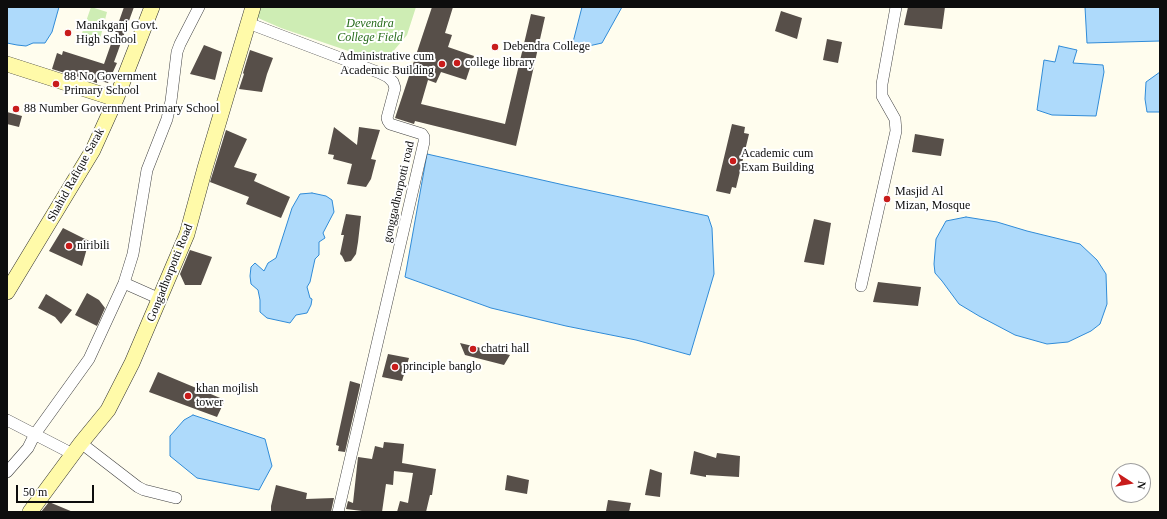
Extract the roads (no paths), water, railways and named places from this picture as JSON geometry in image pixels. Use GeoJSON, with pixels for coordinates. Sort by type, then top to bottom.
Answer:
{"type":"FeatureCollection","features":[{"type":"Feature","properties":{"kind":"street","name":"Shahid Rafique Sarak"},"geometry":{"type":"LineString","coordinates":[[7,292],[92,150],[116,99],[152,7]]}},
{"type":"Feature","properties":{"kind":"street"},"geometry":{"type":"LineString","coordinates":[[7,472],[28,448],[36,434],[89,359],[126,284],[133,254],[146,170],[167,119],[170,107],[177,52],[199,7]]}},
{"type":"Feature","properties":{"kind":"street","name":"Gongadhorpotti Road"},"geometry":{"type":"LineString","coordinates":[[30,512],[69,453],[81,443],[108,410],[132,363],[155,297],[187,234],[253,7]]}},
{"type":"Feature","properties":{"kind":"street"},"geometry":{"type":"LineString","coordinates":[[861,286],[896,131],[895,119],[882,96],[882,84],[896,7]]}},
{"type":"Feature","properties":{"kind":"street","name":"gonggadhorpotti road"},"geometry":{"type":"LineString","coordinates":[[248,23],[388,77],[393,82],[395,88],[387,118],[388,122],[390,124],[422,134],[424,137],[351,462],[338,512]]}},
{"type":"Feature","properties":{"kind":"street"},"geometry":{"type":"LineString","coordinates":[[7,64],[116,99]]}},
{"type":"Feature","properties":{"kind":"street"},"geometry":{"type":"LineString","coordinates":[[126,284],[155,297]]}},
{"type":"Feature","properties":{"kind":"street"},"geometry":{"type":"LineString","coordinates":[[7,420],[36,434],[69,453]]}},
{"type":"Feature","properties":{"kind":"street"},"geometry":{"type":"LineString","coordinates":[[81,443],[138,487],[144,490],[176,498]]}},
{"type":"Feature","properties":{"kind":"water"},"geometry":{"type":"Polygon","coordinates":[[[7,7],[59,7],[52,32],[45,43],[33,43],[26,46],[7,43],[7,7]]]}},
{"type":"Feature","properties":{"kind":"water"},"geometry":{"type":"Polygon","coordinates":[[[582,7],[622,7],[602,43],[571,50],[582,7]]]}},
{"type":"Feature","properties":{"kind":"water"},"geometry":{"type":"Polygon","coordinates":[[[1085,7],[1160,7],[1160,41],[1087,43],[1085,7]]]}},
{"type":"Feature","properties":{"kind":"water"},"geometry":{"type":"Polygon","coordinates":[[[1059,46],[1077,50],[1073,63],[1103,65],[1104,72],[1096,116],[1052,115],[1037,110],[1044,60],[1055,62],[1059,46]]]}},
{"type":"Feature","properties":{"kind":"water"},"geometry":{"type":"Polygon","coordinates":[[[1160,72],[1160,112],[1147,112],[1145,99],[1146,82],[1160,72]]]}},
{"type":"Feature","properties":{"kind":"water"},"geometry":{"type":"Polygon","coordinates":[[[427,154],[708,216],[712,228],[714,274],[690,355],[636,340],[566,326],[491,308],[405,277],[427,154]]]}},
{"type":"Feature","properties":{"kind":"water"},"geometry":{"type":"Polygon","coordinates":[[[312,193],[326,196],[332,200],[334,212],[323,233],[325,238],[319,242],[319,255],[315,259],[310,282],[307,287],[310,298],[312,299],[311,305],[307,313],[296,315],[290,323],[267,318],[260,312],[258,290],[251,284],[251,267],[255,263],[264,271],[268,263],[276,258],[292,208],[300,194],[312,193]]]}},
{"type":"Feature","properties":{"kind":"water"},"geometry":{"type":"Polygon","coordinates":[[[966,217],[997,222],[1080,244],[1097,260],[1106,274],[1107,304],[1100,324],[1091,331],[1068,342],[1047,344],[1015,335],[959,304],[935,273],[934,264],[936,239],[946,221],[966,217]]]}},
{"type":"Feature","properties":{"kind":"water"},"geometry":{"type":"Polygon","coordinates":[[[193,415],[265,439],[272,466],[259,490],[197,478],[170,456],[170,436],[184,420],[193,415]]]}},
{"type":"Feature","properties":{"kind":"place","name":"Manikganj Govt. High School"},"geometry":{"type":"Point","coordinates":[68,33]}},
{"type":"Feature","properties":{"kind":"place","name":"Debendra College"},"geometry":{"type":"Point","coordinates":[495,47]}},
{"type":"Feature","properties":{"kind":"place","name":"college library"},"geometry":{"type":"Point","coordinates":[457,63]}},
{"type":"Feature","properties":{"kind":"place","name":"Administrative cum Academic Building"},"geometry":{"type":"Point","coordinates":[442,64]}},
{"type":"Feature","properties":{"kind":"place","name":"88 No Government Primary School"},"geometry":{"type":"Point","coordinates":[56,84]}},
{"type":"Feature","properties":{"kind":"place","name":"88 Number Government Primary School"},"geometry":{"type":"Point","coordinates":[16,109]}},
{"type":"Feature","properties":{"kind":"place","name":"Academic cum Exam Building"},"geometry":{"type":"Point","coordinates":[733,161]}},
{"type":"Feature","properties":{"kind":"place","name":"Masjid Al Mizan, Mosque"},"geometry":{"type":"Point","coordinates":[887,199]}},
{"type":"Feature","properties":{"kind":"place","name":"niribili"},"geometry":{"type":"Point","coordinates":[69,246]}},
{"type":"Feature","properties":{"kind":"place","name":"chatri hall"},"geometry":{"type":"Point","coordinates":[473,349]}},
{"type":"Feature","properties":{"kind":"place","name":"principle banglo"},"geometry":{"type":"Point","coordinates":[395,367]}},
{"type":"Feature","properties":{"kind":"place","name":"khan mojlish tower"},"geometry":{"type":"Point","coordinates":[188,396]}},
{"type":"Feature","properties":{"kind":"park label","name":"Devendra College Field"},"geometry":{"type":"Point","coordinates":[370,31]}}]}
